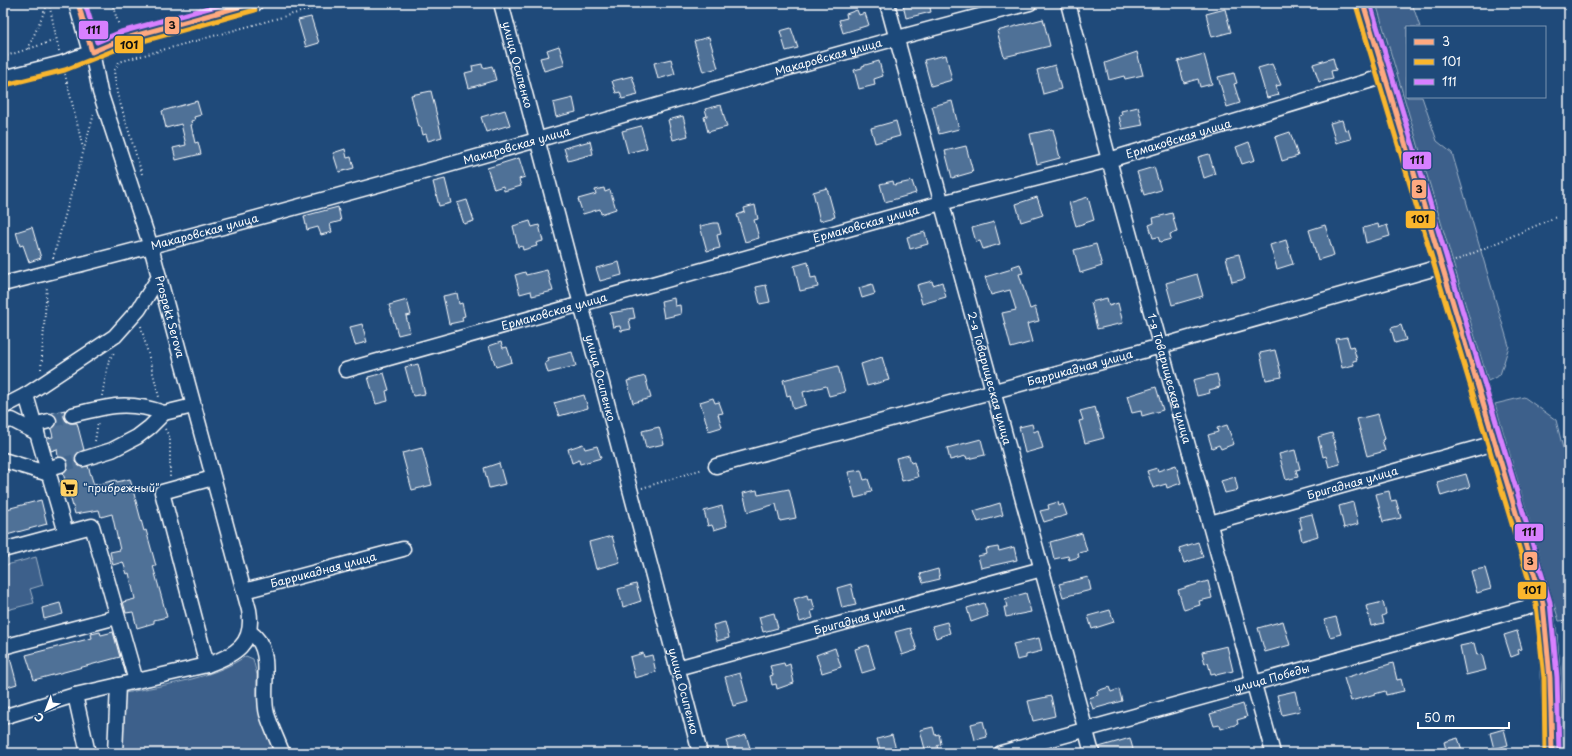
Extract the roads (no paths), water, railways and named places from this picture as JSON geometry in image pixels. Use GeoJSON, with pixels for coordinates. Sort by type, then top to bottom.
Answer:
{"type":"FeatureCollection","features":[{"type":"Feature","properties":{"kind":"main road","name":"Prospekt Serova"},"geometry":{"type":"LineString","coordinates":[[78,3],[92,52]]}},
{"type":"Feature","properties":{"kind":"main road"},"geometry":{"type":"LineString","coordinates":[[92,52],[123,40],[253,3]]}},
{"type":"Feature","properties":{"kind":"main road"},"geometry":{"type":"LineString","coordinates":[[1363,3],[1543,603],[1553,710],[1552,753]]}},
{"type":"Feature","properties":{"kind":"street","name":"улица Осипенко"},"geometry":{"type":"LineString","coordinates":[[501,3],[700,753]]}},
{"type":"Feature","properties":{"kind":"street","name":"2-я Товарищеская улица"},"geometry":{"type":"LineString","coordinates":[[887,3],[940,203],[1092,753]]}},
{"type":"Feature","properties":{"kind":"street","name":"Макаровская улица"},"geometry":{"type":"LineString","coordinates":[[3,284],[151,247],[537,140],[897,37],[1030,3]]}},
{"type":"Feature","properties":{"kind":"street","name":"1-я Товарищеская улица"},"geometry":{"type":"LineString","coordinates":[[1068,3],[1109,160],[1273,753]]}},
{"type":"Feature","properties":{"kind":"street"},"geometry":{"type":"LineString","coordinates":[[3,78],[62,64],[92,52]]}},
{"type":"Feature","properties":{"kind":"street","name":"Prospekt Serova"},"geometry":{"type":"LineString","coordinates":[[92,52],[100,92],[151,247],[244,591],[250,619],[250,632]]}},
{"type":"Feature","properties":{"kind":"street","name":"Ермаковская улица"},"geometry":{"type":"LineString","coordinates":[[346,370],[940,203],[1109,160],[1385,76]]}},
{"type":"Feature","properties":{"kind":"street","name":"Баррикадная улица"},"geometry":{"type":"LineString","coordinates":[[716,466],[1161,346],[1443,266]]}},
{"type":"Feature","properties":{"kind":"street"},"geometry":{"type":"LineString","coordinates":[[3,407],[26,395],[115,336],[139,309],[159,277]]}},
{"type":"Feature","properties":{"kind":"street"},"geometry":{"type":"LineString","coordinates":[[26,395],[32,428],[48,470],[66,534]]}},
{"type":"Feature","properties":{"kind":"street"},"geometry":{"type":"LineString","coordinates":[[72,415],[107,406],[119,405],[147,408],[164,413],[193,406]]}},
{"type":"Feature","properties":{"kind":"street"},"geometry":{"type":"LineString","coordinates":[[84,459],[112,450],[137,437],[164,413]]}},
{"type":"Feature","properties":{"kind":"street"},"geometry":{"type":"LineString","coordinates":[[3,421],[12,420],[32,428],[49,421]]}},
{"type":"Feature","properties":{"kind":"street","name":"Бригадная улица"},"geometry":{"type":"LineString","coordinates":[[1210,523],[1495,443]]}},
{"type":"Feature","properties":{"kind":"street"},"geometry":{"type":"LineString","coordinates":[[3,460],[48,470]]}},
{"type":"Feature","properties":{"kind":"street"},"geometry":{"type":"LineString","coordinates":[[207,665],[162,492],[213,478]]}},
{"type":"Feature","properties":{"kind":"street"},"geometry":{"type":"LineString","coordinates":[[3,550],[92,526],[136,681]]}},
{"type":"Feature","properties":{"kind":"street","name":"Баррикадная улица"},"geometry":{"type":"LineString","coordinates":[[244,591],[403,549]]}},
{"type":"Feature","properties":{"kind":"street","name":"Бригадная улица"},"geometry":{"type":"LineString","coordinates":[[677,668],[1042,569]]}},
{"type":"Feature","properties":{"kind":"street","name":"улица Победы"},"geometry":{"type":"LineString","coordinates":[[1001,753],[1543,603]]}},
{"type":"Feature","properties":{"kind":"street"},"geometry":{"type":"LineString","coordinates":[[3,647],[117,617]]}},
{"type":"Feature","properties":{"kind":"street"},"geometry":{"type":"LineString","coordinates":[[3,717],[75,695],[207,665],[228,657],[235,652],[250,632],[260,641],[266,667],[264,696],[267,714],[284,753]]}},
{"type":"Feature","properties":{"kind":"street"},"geometry":{"type":"LineString","coordinates":[[115,753],[118,685]]}},
{"type":"Feature","properties":{"kind":"street"},"geometry":{"type":"LineString","coordinates":[[75,695],[88,753]]}},
{"type":"Feature","properties":{"kind":"tunnel"},"geometry":{"type":"LineString","coordinates":[[49,421],[72,415]]}},
{"type":"Feature","properties":{"kind":"tunnel"},"geometry":{"type":"LineString","coordinates":[[60,465],[83,459]]}},
{"type":"Feature","properties":{"kind":"place","name":"\"прибрежный\""},"geometry":{"type":"Point","coordinates":[69,488]}}]}
